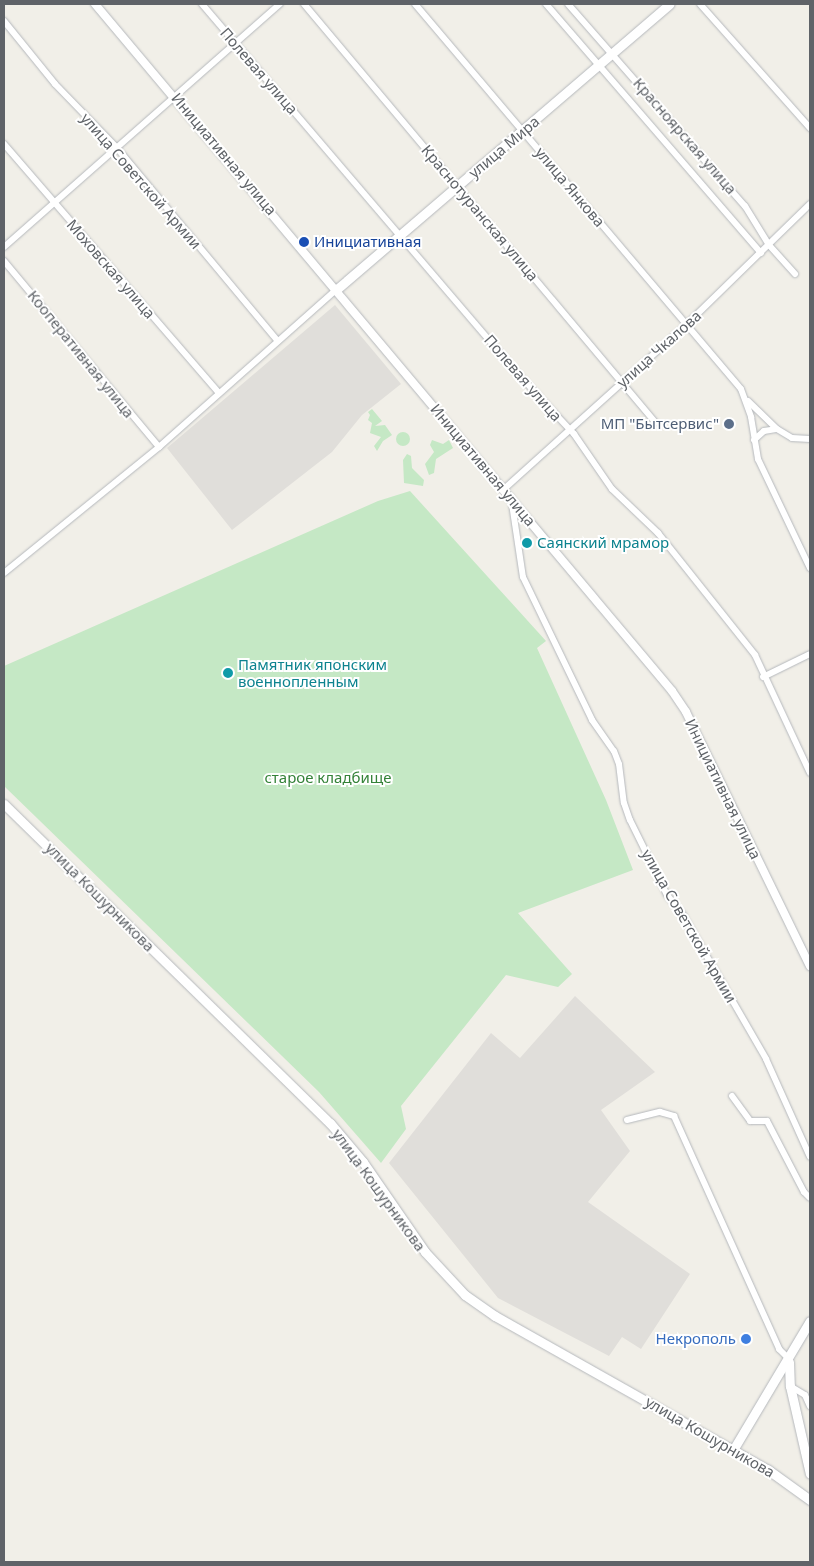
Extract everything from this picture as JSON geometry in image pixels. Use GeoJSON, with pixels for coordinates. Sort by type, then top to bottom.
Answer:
{"type":"FeatureCollection","features":[{"type":"Feature","properties":{"kind":"main road","name":"улица Мира"},"geometry":{"type":"LineString","coordinates":[[337,289],[600,66],[670,4]]}},
{"type":"Feature","properties":{"kind":"main road","name":"улица Кошурникова"},"geometry":{"type":"LineString","coordinates":[[4,804],[330,1123],[363,1162],[425,1252],[465,1295],[495,1316],[733,1450],[795,1487],[810,1500]]}},
{"type":"Feature","properties":{"kind":"main road"},"geometry":{"type":"LineString","coordinates":[[733,1450],[810,1321]]}},
{"type":"Feature","properties":{"kind":"main road"},"geometry":{"type":"LineString","coordinates":[[789,1359],[790,1386],[810,1474]]}},
{"type":"Feature","properties":{"kind":"street","name":"Инициативная улица"},"geometry":{"type":"LineString","coordinates":[[95,4],[175,96],[622,629],[681,705],[810,966]]}},
{"type":"Feature","properties":{"kind":"street","name":"Полевая улица"},"geometry":{"type":"LineString","coordinates":[[202,4],[568,430],[612,489],[658,533],[735,634],[754,655],[810,773]]}},
{"type":"Feature","properties":{"kind":"street"},"geometry":{"type":"LineString","coordinates":[[4,247],[280,4]]}},
{"type":"Feature","properties":{"kind":"street","name":"Краснотуранская улица"},"geometry":{"type":"LineString","coordinates":[[304,4],[655,422]]}},
{"type":"Feature","properties":{"kind":"street","name":"улица Янкова"},"geometry":{"type":"LineString","coordinates":[[415,4],[686,324],[747,399],[777,429]]}},
{"type":"Feature","properties":{"kind":"street","name":"Красноярская улица"},"geometry":{"type":"LineString","coordinates":[[546,4],[761,253]]}},
{"type":"Feature","properties":{"kind":"street","name":"Красноярская улица"},"geometry":{"type":"LineString","coordinates":[[568,4],[745,206],[769,245],[795,274]]}},
{"type":"Feature","properties":{"kind":"street"},"geometry":{"type":"LineString","coordinates":[[700,4],[810,128]]}},
{"type":"Feature","properties":{"kind":"street","name":"улица Советской Армии"},"geometry":{"type":"LineString","coordinates":[[4,21],[55,84],[117,148],[278,342]]}},
{"type":"Feature","properties":{"kind":"street","name":"Моховская улица"},"geometry":{"type":"LineString","coordinates":[[4,144],[219,393]]}},
{"type":"Feature","properties":{"kind":"street","name":"улица Чкалова"},"geometry":{"type":"LineString","coordinates":[[504,489],[686,324],[810,204]]}},
{"type":"Feature","properties":{"kind":"street","name":"Кооперативная улица"},"geometry":{"type":"LineString","coordinates":[[4,261],[159,446]]}},
{"type":"Feature","properties":{"kind":"street"},"geometry":{"type":"LineString","coordinates":[[4,573],[159,446],[337,289]]}},
{"type":"Feature","properties":{"kind":"street"},"geometry":{"type":"LineString","coordinates":[[747,399],[758,459],[810,568]]}},
{"type":"Feature","properties":{"kind":"street"},"geometry":{"type":"LineString","coordinates":[[754,440],[764,431],[777,429],[792,438],[810,439]]}},
{"type":"Feature","properties":{"kind":"street","name":"улица Советской Армии"},"geometry":{"type":"LineString","coordinates":[[511,497],[523,577],[592,720],[614,751],[620,764],[624,803],[630,820],[660,882],[683,914],[766,1059],[810,1157]]}},
{"type":"Feature","properties":{"kind":"street"},"geometry":{"type":"LineString","coordinates":[[763,677],[810,654]]}},
{"type":"Feature","properties":{"kind":"street"},"geometry":{"type":"LineString","coordinates":[[732,1096],[750,1121],[768,1121],[804,1192],[810,1198]]}},
{"type":"Feature","properties":{"kind":"street"},"geometry":{"type":"LineString","coordinates":[[627,1120],[660,1112],[674,1116],[779,1349],[789,1359]]}},
{"type":"Feature","properties":{"kind":"street"},"geometry":{"type":"LineString","coordinates":[[790,1386],[805,1395],[810,1406]]}},
{"type":"Feature","properties":{"kind":"shaded area"},"geometry":{"type":"Polygon","coordinates":[[[335,305],[401,384],[362,415],[332,452],[232,530],[167,448],[335,305]]]}},
{"type":"Feature","properties":{"kind":"shaded area"},"geometry":{"type":"Polygon","coordinates":[[[575,996],[655,1072],[601,1110],[630,1151],[588,1202],[690,1274],[641,1349],[622,1337],[609,1356],[498,1298],[389,1163],[491,1033],[520,1058],[575,996]]]}},
{"type":"Feature","properties":{"kind":"green space"},"geometry":{"type":"Polygon","coordinates":[[[372,409],[382,421],[375,426],[385,425],[392,435],[383,441],[377,451],[374,446],[381,437],[370,433],[372,423],[368,420],[370,415],[368,412],[372,409]]]}},
{"type":"Feature","properties":{"kind":"green space"},"geometry":{"type":"Polygon","coordinates":[[[403,432],[408,434],[410,439],[408,444],[403,446],[398,444],[396,439],[398,434],[403,432]]]}},
{"type":"Feature","properties":{"kind":"green space"},"geometry":{"type":"Polygon","coordinates":[[[432,440],[443,444],[449,440],[453,448],[436,459],[434,473],[429,475],[425,464],[434,452],[430,445],[432,440]]]}},
{"type":"Feature","properties":{"kind":"green space"},"geometry":{"type":"Polygon","coordinates":[[[407,454],[411,456],[412,468],[424,480],[423,486],[404,483],[403,460],[407,454]]]}},
{"type":"Feature","properties":{"kind":"green space","name":"старое кладбище"},"geometry":{"type":"Polygon","coordinates":[[[410,491],[546,641],[537,648],[606,800],[633,870],[518,913],[572,974],[558,987],[506,975],[401,1106],[406,1129],[381,1163],[319,1092],[4,786],[4,666],[378,501],[410,491]]]}},
{"type":"Feature","properties":{"kind":"place","name":"Инициативная"},"geometry":{"type":"Point","coordinates":[304,242]}},
{"type":"Feature","properties":{"kind":"place","name":"МП \"Бытсервис\""},"geometry":{"type":"Point","coordinates":[729,424]}},
{"type":"Feature","properties":{"kind":"place","name":"Саянский мрамор"},"geometry":{"type":"Point","coordinates":[527,543]}},
{"type":"Feature","properties":{"kind":"place","name":"Памятник японским военнопленным"},"geometry":{"type":"Point","coordinates":[228,673]}},
{"type":"Feature","properties":{"kind":"place","name":"Некрополь"},"geometry":{"type":"Point","coordinates":[746,1339]}}]}
